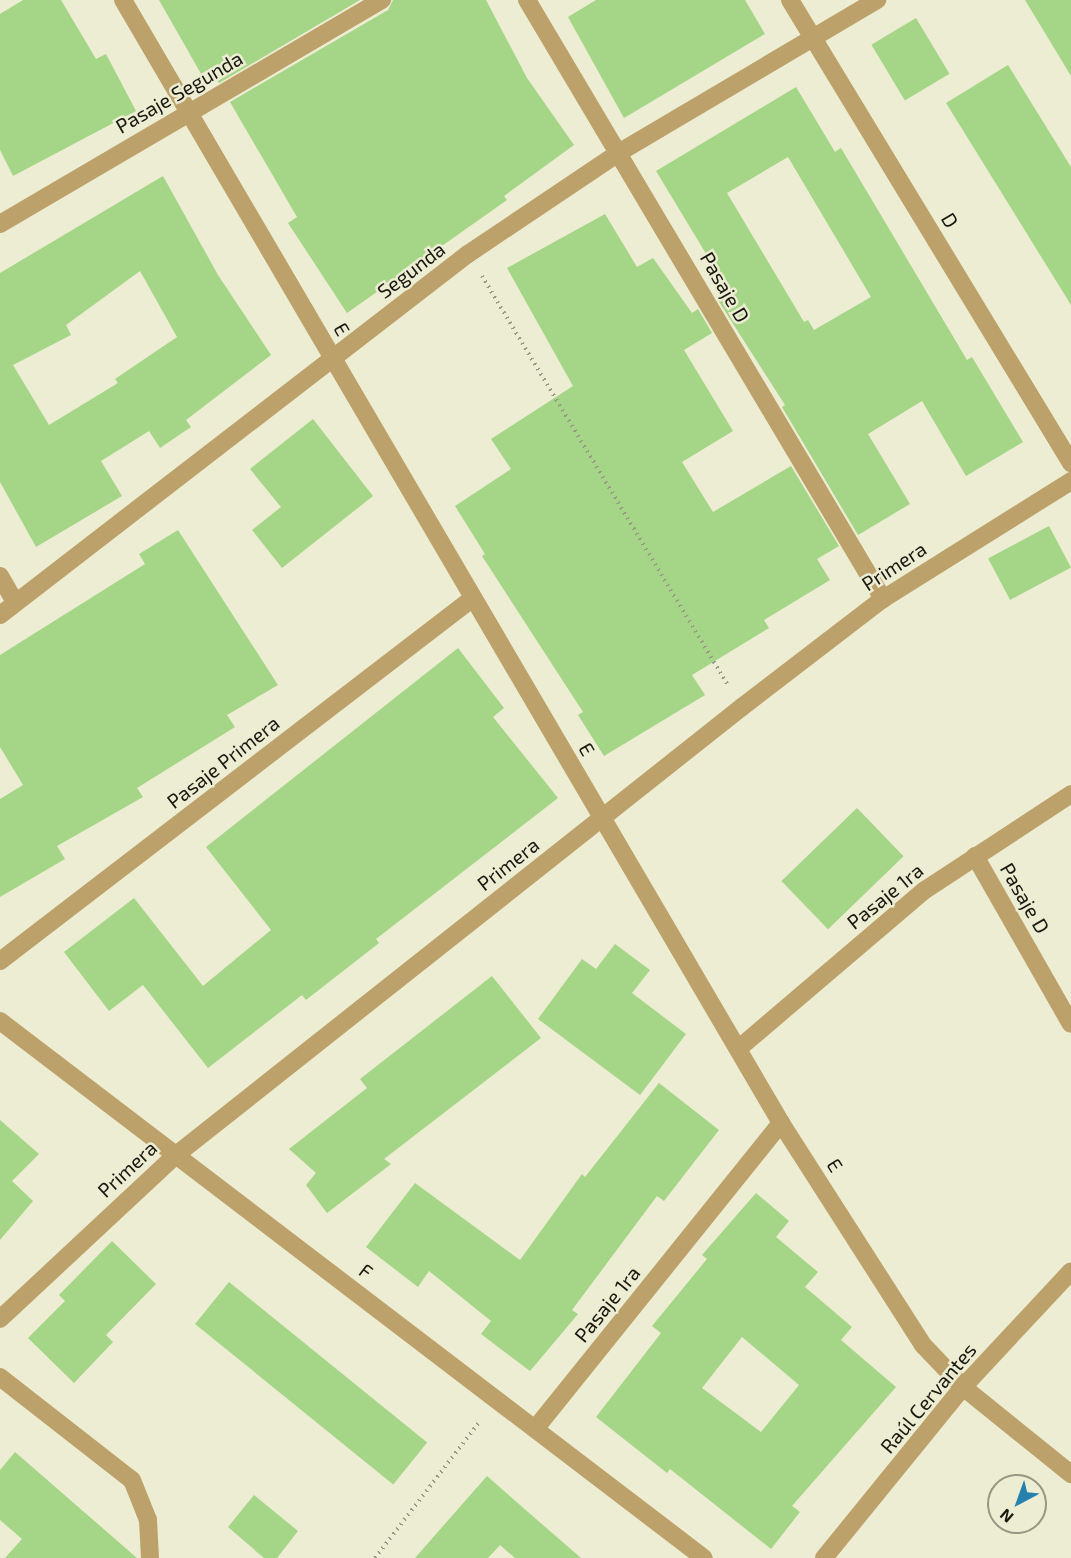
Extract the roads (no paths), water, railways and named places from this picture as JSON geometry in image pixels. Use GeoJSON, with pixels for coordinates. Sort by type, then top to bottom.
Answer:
{"type":"FeatureCollection","features":[{"type":"Feature","properties":{"kind":"street","name":"E"},"geometry":{"type":"LineString","coordinates":[[123,0],[782,1123],[923,1345],[963,1387],[1071,1473]]}},
{"type":"Feature","properties":{"kind":"street","name":"Pasaje Segunda"},"geometry":{"type":"LineString","coordinates":[[0,224],[382,0]]}},
{"type":"Feature","properties":{"kind":"street","name":"Pasaje D"},"geometry":{"type":"LineString","coordinates":[[527,0],[620,152],[883,599]]}},
{"type":"Feature","properties":{"kind":"street","name":"D"},"geometry":{"type":"LineString","coordinates":[[790,0],[1071,463]]}},
{"type":"Feature","properties":{"kind":"street","name":"Segunda"},"geometry":{"type":"LineString","coordinates":[[0,615],[468,254],[620,152],[877,0]]}},
{"type":"Feature","properties":{"kind":"street","name":"Primera"},"geometry":{"type":"LineString","coordinates":[[0,1319],[176,1155],[742,707],[883,599],[1071,481]]}},
{"type":"Feature","properties":{"kind":"street"},"geometry":{"type":"LineString","coordinates":[[0,576],[15,602]]}},
{"type":"Feature","properties":{"kind":"street","name":"Pasaje Primera"},"geometry":{"type":"LineString","coordinates":[[0,961],[473,598]]}},
{"type":"Feature","properties":{"kind":"street","name":"Pasaje 1ra"},"geometry":{"type":"LineString","coordinates":[[738,1049],[925,890],[1071,794]]}},
{"type":"Feature","properties":{"kind":"street","name":"Pasaje D"},"geometry":{"type":"LineString","coordinates":[[975,856],[1071,1024]]}},
{"type":"Feature","properties":{"kind":"street","name":"F"},"geometry":{"type":"LineString","coordinates":[[0,1021],[704,1558]]}},
{"type":"Feature","properties":{"kind":"street","name":"Pasaje 1ra"},"geometry":{"type":"LineString","coordinates":[[535,1429],[782,1123]]}},
{"type":"Feature","properties":{"kind":"street","name":"Raúl Cervantes"},"geometry":{"type":"LineString","coordinates":[[824,1558],[963,1387],[1071,1271]]}},
{"type":"Feature","properties":{"kind":"street"},"geometry":{"type":"LineString","coordinates":[[0,1377],[132,1480],[148,1520],[150,1558]]}}]}
